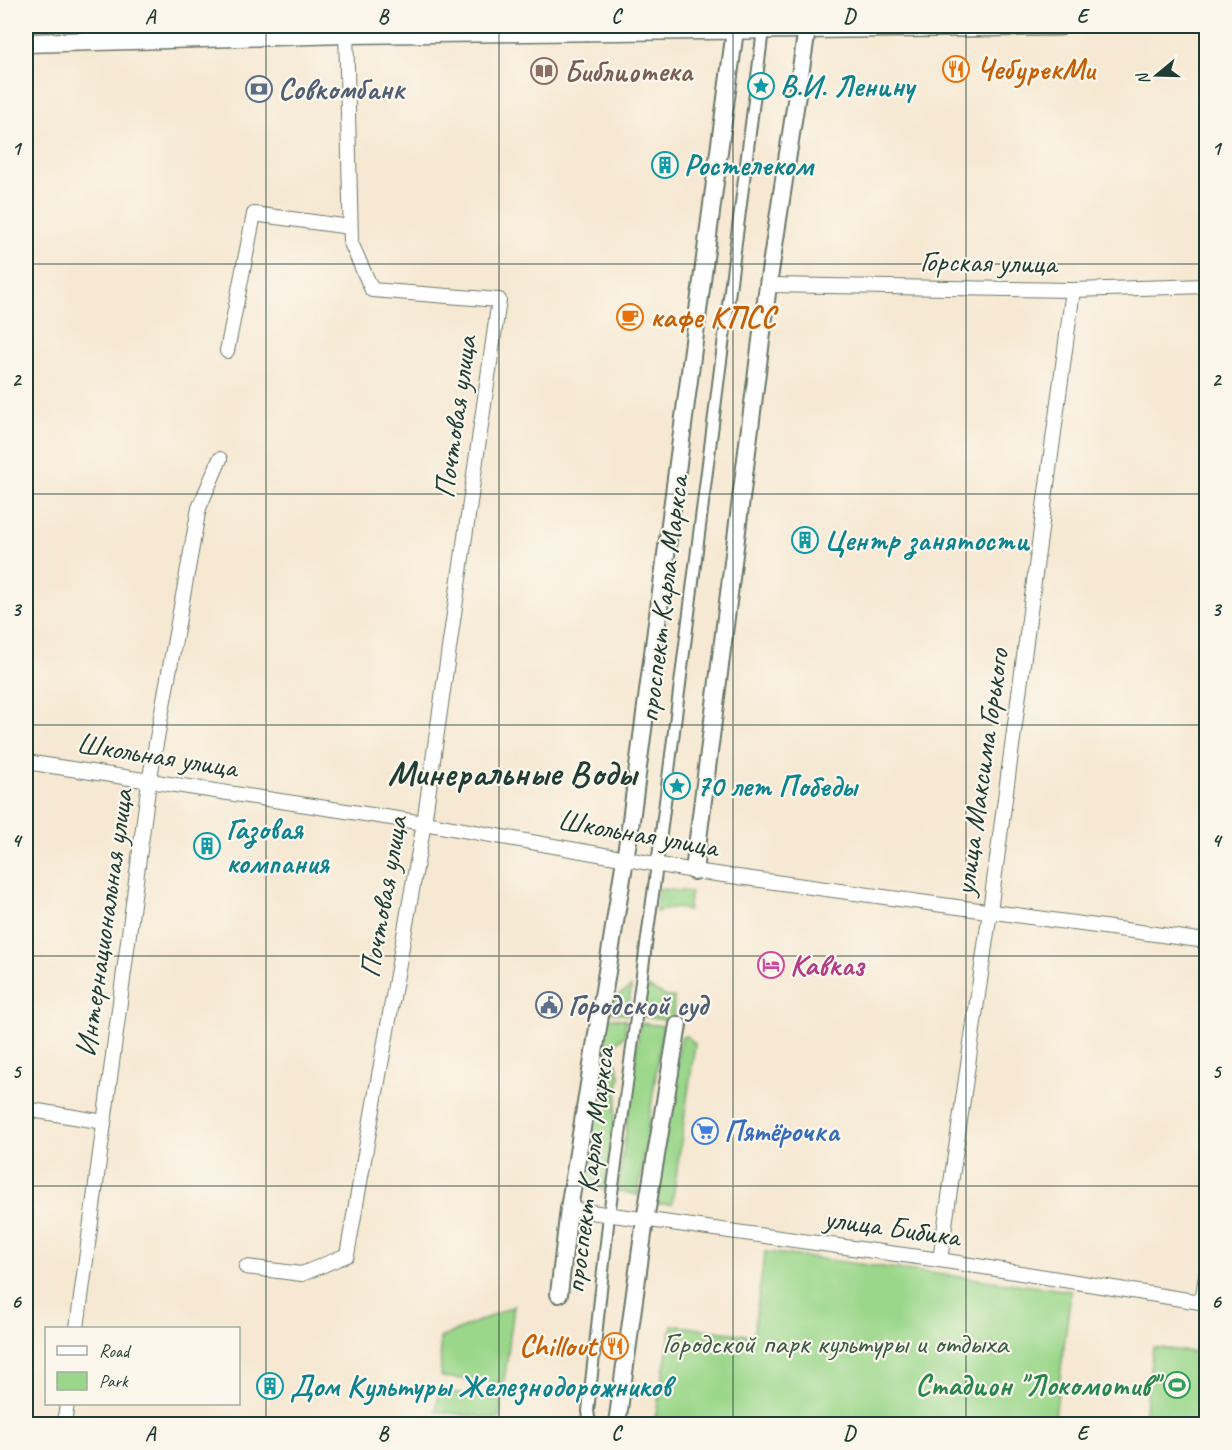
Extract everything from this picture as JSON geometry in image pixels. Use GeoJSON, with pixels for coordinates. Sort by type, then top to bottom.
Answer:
{"type":"FeatureCollection","features":[{"type":"Feature","properties":{"kind":"main road"},"geometry":{"type":"LineString","coordinates":[[26,43],[347,30],[763,30],[1060,26]]}},
{"type":"Feature","properties":{"kind":"street"},"geometry":{"type":"LineString","coordinates":[[694,871],[768,285],[807,29]]}},
{"type":"Feature","properties":{"kind":"street"},"geometry":{"type":"LineString","coordinates":[[227,351],[254,214],[350,226],[347,30]]}},
{"type":"Feature","properties":{"kind":"street","name":"проспект Карла Маркса"},"geometry":{"type":"LineString","coordinates":[[559,1294],[569,1209],[625,859],[735,30]]}},
{"type":"Feature","properties":{"kind":"street","name":"проспект Карла Маркса"},"geometry":{"type":"LineString","coordinates":[[590,1425],[588,1411],[609,1215],[657,865],[763,30]]}},
{"type":"Feature","properties":{"kind":"street","name":"Почтовая улица"},"geometry":{"type":"LineString","coordinates":[[246,1268],[302,1274],[347,1255],[424,823],[499,300],[372,290],[351,243],[350,226]]}},
{"type":"Feature","properties":{"kind":"street","name":"Горская улица"},"geometry":{"type":"LineString","coordinates":[[768,285],[1073,290],[1206,286]]}},
{"type":"Feature","properties":{"kind":"street","name":"улица Максима Горького"},"geometry":{"type":"LineString","coordinates":[[940,1260],[990,912],[1073,290]]}},
{"type":"Feature","properties":{"kind":"street","name":"Интернациональная улица"},"geometry":{"type":"LineString","coordinates":[[77,1327],[149,782],[199,508],[220,459]]}},
{"type":"Feature","properties":{"kind":"street","name":"Школьная улица"},"geometry":{"type":"LineString","coordinates":[[26,762],[424,823],[694,871],[1206,941]]}},
{"type":"Feature","properties":{"kind":"street","name":"проспект Карла Маркса"},"geometry":{"type":"LineString","coordinates":[[616,1425],[645,1220],[678,1025]]}},
{"type":"Feature","properties":{"kind":"street"},"geometry":{"type":"LineString","coordinates":[[26,1109],[104,1122]]}},
{"type":"Feature","properties":{"kind":"street","name":"улица Бибика"},"geometry":{"type":"LineString","coordinates":[[569,1209],[940,1260],[1204,1303]]}},
{"type":"Feature","properties":{"kind":"street"},"geometry":{"type":"LineString","coordinates":[[1204,1303],[1206,1275]]}},
{"type":"Feature","properties":{"kind":"street"},"geometry":{"type":"LineString","coordinates":[[64,1425],[67,1405]]}},
{"type":"Feature","properties":{"kind":"green space"},"geometry":{"type":"Polygon","coordinates":[[[658,889],[691,892],[688,911],[676,907],[656,912],[658,889]]]}},
{"type":"Feature","properties":{"kind":"green space"},"geometry":{"type":"Polygon","coordinates":[[[645,986],[667,997],[674,997],[673,1019],[664,1020],[640,1016],[645,986]]]}},
{"type":"Feature","properties":{"kind":"green space"},"geometry":{"type":"Polygon","coordinates":[[[631,987],[628,1015],[603,1011],[603,1006],[631,987]]]}},
{"type":"Feature","properties":{"kind":"green space"},"geometry":{"type":"Polygon","coordinates":[[[604,1017],[626,1020],[625,1035],[611,1048],[620,1074],[605,1190],[580,1186],[604,1017]]]}},
{"type":"Feature","properties":{"kind":"green space"},"geometry":{"type":"Polygon","coordinates":[[[640,1023],[663,1026],[638,1195],[618,1191],[640,1023]]]}},
{"type":"Feature","properties":{"kind":"green space"},"geometry":{"type":"Polygon","coordinates":[[[687,1036],[695,1044],[672,1204],[653,1204],[681,1037],[687,1036]]]}},
{"type":"Feature","properties":{"kind":"green space","name":"Городской парк культуры и отдыха"},"geometry":{"type":"Polygon","coordinates":[[[765,1252],[1071,1291],[1054,1424],[654,1424],[672,1325],[753,1336],[765,1252]]]}},
{"type":"Feature","properties":{"kind":"green space"},"geometry":{"type":"Polygon","coordinates":[[[514,1306],[504,1383],[441,1377],[440,1338],[514,1306]]]}},
{"type":"Feature","properties":{"kind":"green space","name":"Стадион \"Локомотив\""},"geometry":{"type":"Polygon","coordinates":[[[1153,1347],[1206,1354],[1206,1424],[1143,1424],[1153,1347]]]}},
{"type":"Feature","properties":{"kind":"green space"},"geometry":{"type":"Polygon","coordinates":[[[439,1390],[502,1400],[499,1419],[436,1411],[439,1390]]]}},
{"type":"Feature","properties":{"kind":"place","name":"ЧебурекМи"},"geometry":{"type":"Point","coordinates":[956,69]}},
{"type":"Feature","properties":{"kind":"place","name":"Библиотека"},"geometry":{"type":"Point","coordinates":[544,71]}},
{"type":"Feature","properties":{"kind":"place","name":"В.И. Ленину"},"geometry":{"type":"Point","coordinates":[761,86]}},
{"type":"Feature","properties":{"kind":"place","name":"Совкомбанк"},"geometry":{"type":"Point","coordinates":[259,89]}},
{"type":"Feature","properties":{"kind":"place","name":"Ростелеком"},"geometry":{"type":"Point","coordinates":[665,165]}},
{"type":"Feature","properties":{"kind":"place","name":"кафе КПСС"},"geometry":{"type":"Point","coordinates":[630,317]}},
{"type":"Feature","properties":{"kind":"place","name":"Центр занятости"},"geometry":{"type":"Point","coordinates":[805,540]}},
{"type":"Feature","properties":{"kind":"place","name":"70 лет Победы"},"geometry":{"type":"Point","coordinates":[677,786]}},
{"type":"Feature","properties":{"kind":"place","name":"Газовая компания"},"geometry":{"type":"Point","coordinates":[207,846]}},
{"type":"Feature","properties":{"kind":"place","name":"Кавказ"},"geometry":{"type":"Point","coordinates":[771,965]}},
{"type":"Feature","properties":{"kind":"place","name":"Городской суд"},"geometry":{"type":"Point","coordinates":[549,1005]}},
{"type":"Feature","properties":{"kind":"place","name":"Пятёрочка"},"geometry":{"type":"Point","coordinates":[705,1131]}},
{"type":"Feature","properties":{"kind":"place","name":"Chillout"},"geometry":{"type":"Point","coordinates":[615,1346]}},
{"type":"Feature","properties":{"kind":"place","name":"Стадион \"Локомотив\""},"geometry":{"type":"Point","coordinates":[1177,1385]}},
{"type":"Feature","properties":{"kind":"place","name":"Дом Культуры Железнодорожников"},"geometry":{"type":"Point","coordinates":[270,1386]}},
{"type":"Feature","properties":{"kind":"district","name":"Минеральные Воды"},"geometry":{"type":"Point","coordinates":[512,773]}}]}
